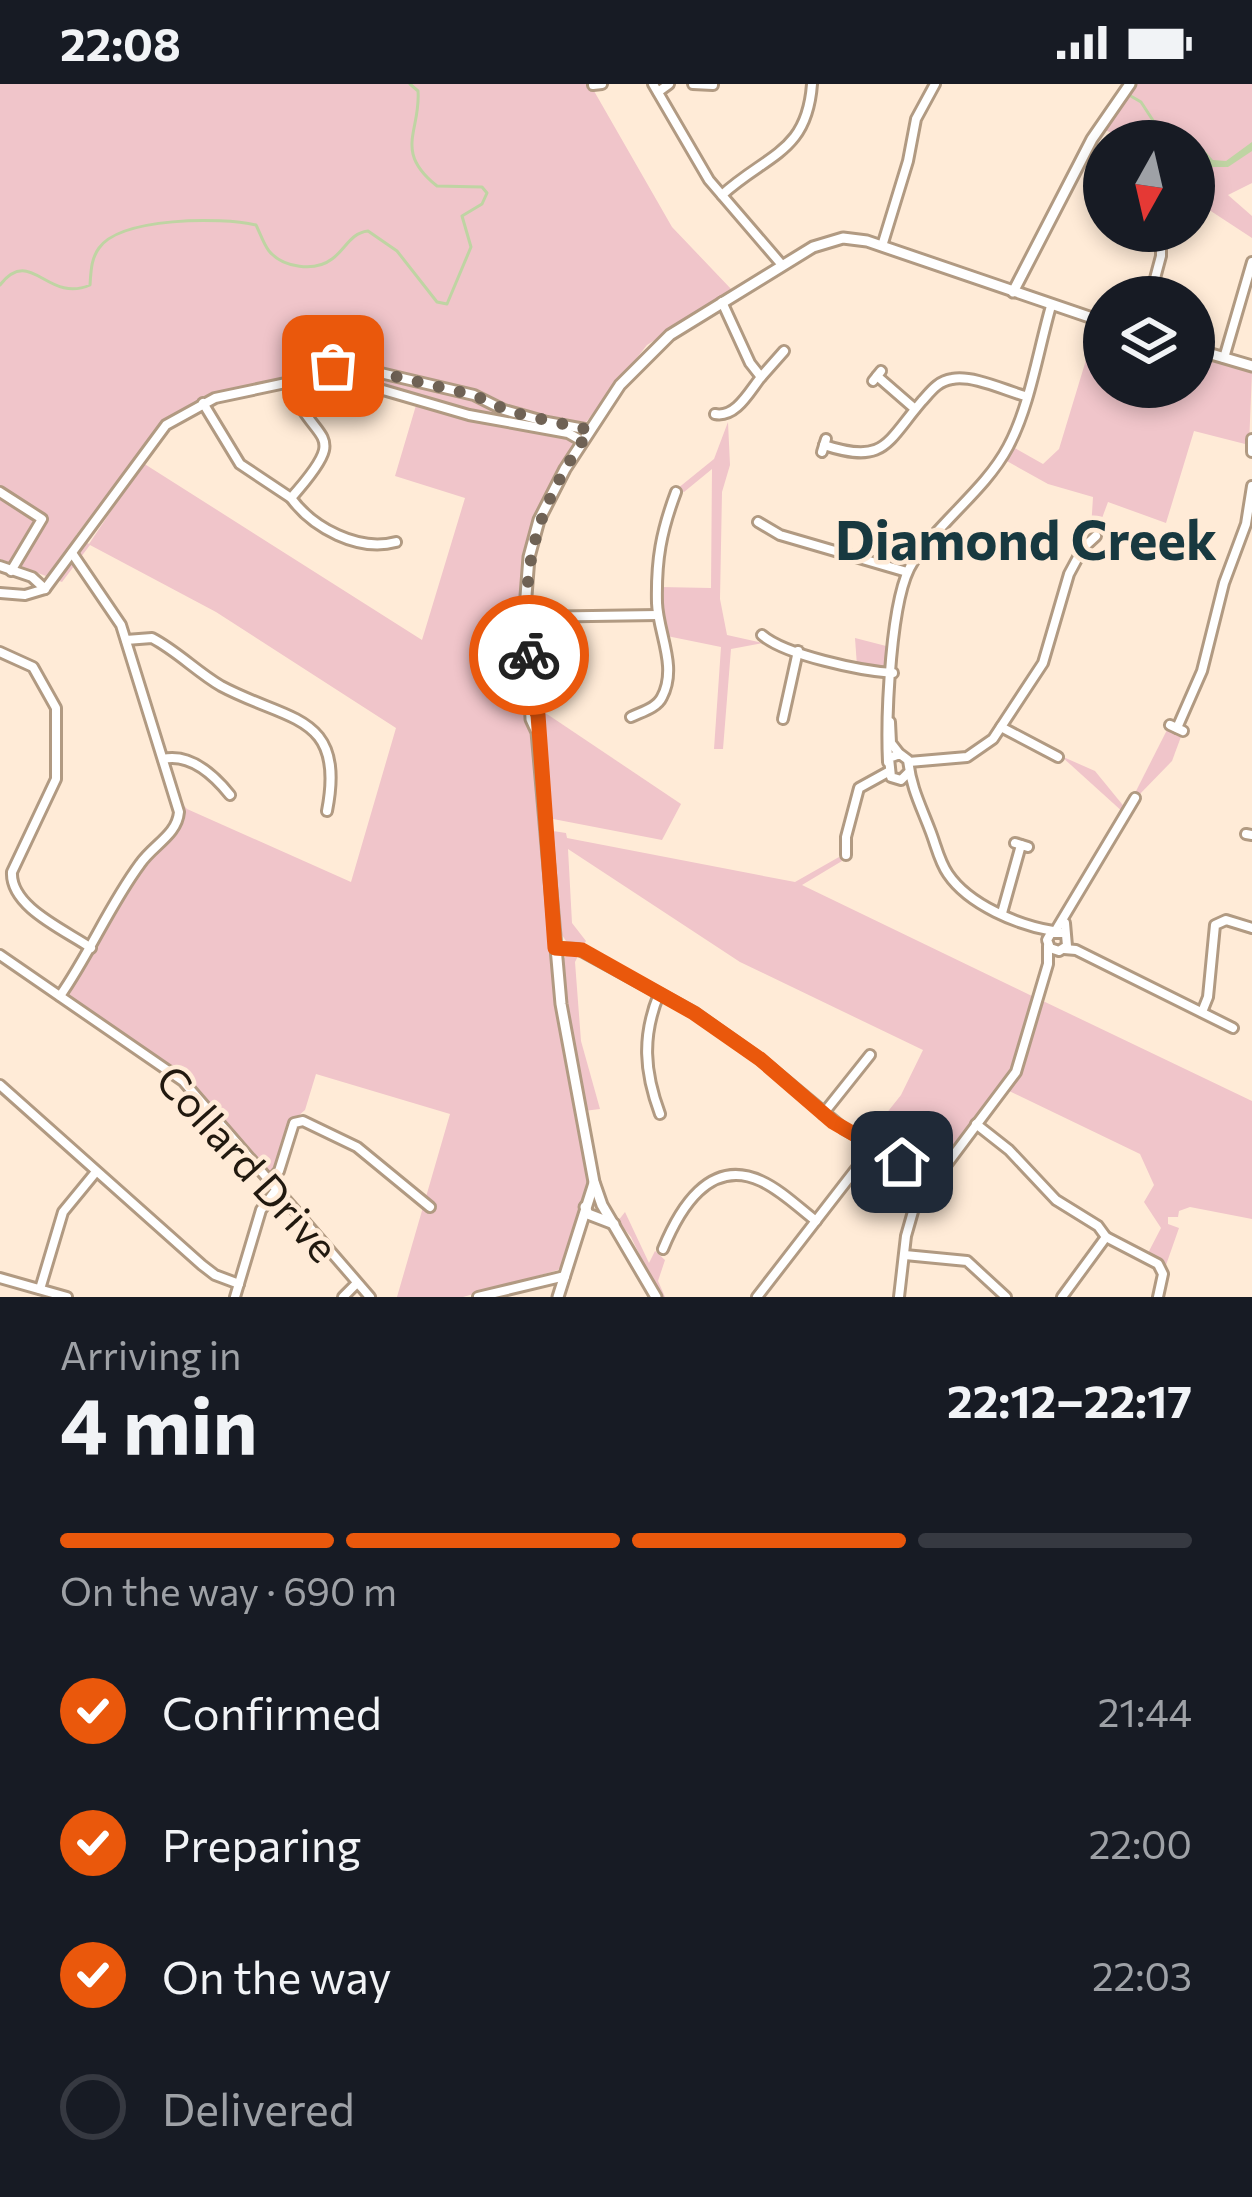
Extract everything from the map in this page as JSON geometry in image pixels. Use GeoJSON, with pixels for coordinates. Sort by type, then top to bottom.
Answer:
{"type":"FeatureCollection","features":[{"type":"Feature","properties":{"kind":"street"},"geometry":{"type":"LineString","coordinates":[[670,84],[656,88],[705,174],[782,266]]}},
{"type":"Feature","properties":{"kind":"street"},"geometry":{"type":"LineString","coordinates":[[693,84],[713,85]]}},
{"type":"Feature","properties":{"kind":"street"},"geometry":{"type":"LineString","coordinates":[[722,195],[795,141],[803,128],[812,84]]}},
{"type":"Feature","properties":{"kind":"street"},"geometry":{"type":"LineString","coordinates":[[1013,292],[1082,158],[1130,84]]}},
{"type":"Feature","properties":{"kind":"street"},"geometry":{"type":"LineString","coordinates":[[882,246],[914,125],[930,87]]}},
{"type":"Feature","properties":{"kind":"street"},"geometry":{"type":"LineString","coordinates":[[558,1297],[580,1226],[594,1208],[594,1182],[567,1047],[555,948],[532,718],[526,574],[535,531],[582,441],[650,351],[722,302],[833,240],[882,246],[1083,315]]}},
{"type":"Feature","properties":{"kind":"street"},"geometry":{"type":"LineString","coordinates":[[1224,358],[1252,262]]}},
{"type":"Feature","properties":{"kind":"street"},"geometry":{"type":"LineString","coordinates":[[722,302],[761,377]]}},
{"type":"Feature","properties":{"kind":"street"},"geometry":{"type":"LineString","coordinates":[[1051,305],[1003,455],[907,572],[898,600],[891,743],[909,767],[911,791],[947,874],[969,896],[1234,1028]]}},
{"type":"Feature","properties":{"kind":"street"},"geometry":{"type":"LineString","coordinates":[[715,415],[729,414],[784,351]]}},
{"type":"Feature","properties":{"kind":"street"},"geometry":{"type":"LineString","coordinates":[[1215,355],[1252,366]]}},
{"type":"Feature","properties":{"kind":"street"},"geometry":{"type":"LineString","coordinates":[[0,593],[25,596],[45,589],[166,424],[203,403],[343,365],[474,395],[582,441]]}},
{"type":"Feature","properties":{"kind":"street"},"geometry":{"type":"LineString","coordinates":[[341,377],[338,372],[343,365]]}},
{"type":"Feature","properties":{"kind":"street"},"geometry":{"type":"LineString","coordinates":[[304,376],[341,377],[449,410],[590,430]]}},
{"type":"Feature","properties":{"kind":"street"},"geometry":{"type":"LineString","coordinates":[[877,376],[915,409]]}},
{"type":"Feature","properties":{"kind":"street"},"geometry":{"type":"LineString","coordinates":[[824,446],[853,454],[872,453],[939,383],[958,378],[1025,396]]}},
{"type":"Feature","properties":{"kind":"street"},"geometry":{"type":"LineString","coordinates":[[290,380],[303,415],[321,430],[327,443],[290,498]]}},
{"type":"Feature","properties":{"kind":"street"},"geometry":{"type":"LineString","coordinates":[[203,403],[240,464],[298,507],[348,541],[395,542]]}},
{"type":"Feature","properties":{"kind":"street"},"geometry":{"type":"LineString","coordinates":[[1252,439],[1252,452]]}},
{"type":"Feature","properties":{"kind":"street"},"geometry":{"type":"LineString","coordinates":[[1176,728],[1205,662],[1224,584],[1244,533],[1252,487]]}},
{"type":"Feature","properties":{"kind":"street"},"geometry":{"type":"LineString","coordinates":[[0,492],[42,519],[11,571]]}},
{"type":"Feature","properties":{"kind":"street"},"geometry":{"type":"LineString","coordinates":[[631,717],[656,704],[664,693],[667,651],[658,615],[658,542],[676,492]]}},
{"type":"Feature","properties":{"kind":"street"},"geometry":{"type":"LineString","coordinates":[[758,522],[780,535],[907,572]]}},
{"type":"Feature","properties":{"kind":"street"},"geometry":{"type":"LineString","coordinates":[[897,780],[909,767],[973,755],[1001,727],[1043,663],[1066,582],[1083,548],[1096,536]]}},
{"type":"Feature","properties":{"kind":"street"},"geometry":{"type":"LineString","coordinates":[[60,996],[91,948],[104,917],[142,860],[177,826],[179,812],[117,616],[73,553]]}},
{"type":"Feature","properties":{"kind":"street"},"geometry":{"type":"LineString","coordinates":[[0,566],[32,577],[45,589]]}},
{"type":"Feature","properties":{"kind":"street"},"geometry":{"type":"LineString","coordinates":[[526,617],[658,615]]}},
{"type":"Feature","properties":{"kind":"street"},"geometry":{"type":"LineString","coordinates":[[762,635],[798,651],[864,670],[893,673]]}},
{"type":"Feature","properties":{"kind":"street"},"geometry":{"type":"LineString","coordinates":[[126,640],[152,638],[219,685],[284,712],[316,734],[331,759],[327,811]]}},
{"type":"Feature","properties":{"kind":"street"},"geometry":{"type":"LineString","coordinates":[[783,719],[798,651]]}},
{"type":"Feature","properties":{"kind":"street"},"geometry":{"type":"LineString","coordinates":[[0,652],[33,667],[56,708],[56,779],[12,872],[12,886],[20,899],[91,948]]}},
{"type":"Feature","properties":{"kind":"street"},"geometry":{"type":"LineString","coordinates":[[890,720],[888,767],[911,791]]}},
{"type":"Feature","properties":{"kind":"street"},"geometry":{"type":"LineString","coordinates":[[1001,727],[1058,757]]}},
{"type":"Feature","properties":{"kind":"street"},"geometry":{"type":"LineString","coordinates":[[846,855],[859,788],[899,754]]}},
{"type":"Feature","properties":{"kind":"street"},"geometry":{"type":"LineString","coordinates":[[163,759],[184,758],[209,773],[230,795]]}},
{"type":"Feature","properties":{"kind":"street"},"geometry":{"type":"LineString","coordinates":[[899,1297],[911,1215],[1016,1072],[1065,922],[1135,798]]}},
{"type":"Feature","properties":{"kind":"street"},"geometry":{"type":"LineString","coordinates":[[1002,913],[1021,845]]}},
{"type":"Feature","properties":{"kind":"street"},"geometry":{"type":"LineString","coordinates":[[1202,1012],[1208,997],[1216,920],[1252,928]]}},
{"type":"Feature","properties":{"kind":"street"},"geometry":{"type":"LineString","coordinates":[[555,948],[578,949],[659,994],[737,1042],[824,1114],[873,1147],[934,1178]]}},
{"type":"Feature","properties":{"kind":"street","name":"Collard Drive"},"geometry":{"type":"LineString","coordinates":[[0,955],[177,1076],[370,1297]]}},
{"type":"Feature","properties":{"kind":"street"},"geometry":{"type":"LineString","coordinates":[[659,994],[646,1053],[660,1114]]}},
{"type":"Feature","properties":{"kind":"street"},"geometry":{"type":"LineString","coordinates":[[824,1114],[870,1055]]}},
{"type":"Feature","properties":{"kind":"street"},"geometry":{"type":"LineString","coordinates":[[0,1085],[210,1272],[239,1284]]}},
{"type":"Feature","properties":{"kind":"street"},"geometry":{"type":"LineString","coordinates":[[235,1297],[261,1210],[296,1121],[322,1128],[357,1147],[430,1207]]}},
{"type":"Feature","properties":{"kind":"street"},"geometry":{"type":"LineString","coordinates":[[976,1124],[1014,1155],[1050,1195],[1099,1226],[1106,1237],[1158,1264],[1163,1274],[1158,1297]]}},
{"type":"Feature","properties":{"kind":"street"},"geometry":{"type":"LineString","coordinates":[[757,1297],[873,1147]]}},
{"type":"Feature","properties":{"kind":"street"},"geometry":{"type":"LineString","coordinates":[[40,1289],[63,1212],[95,1173]]}},
{"type":"Feature","properties":{"kind":"street"},"geometry":{"type":"LineString","coordinates":[[663,1250],[692,1196],[708,1183],[730,1176],[766,1183],[816,1221]]}},
{"type":"Feature","properties":{"kind":"street"},"geometry":{"type":"LineString","coordinates":[[594,1208],[614,1224],[656,1297]]}},
{"type":"Feature","properties":{"kind":"street"},"geometry":{"type":"LineString","coordinates":[[1062,1297],[1106,1237]]}},
{"type":"Feature","properties":{"kind":"street"},"geometry":{"type":"LineString","coordinates":[[905,1255],[967,1261],[1006,1297]]}},
{"type":"Feature","properties":{"kind":"street"},"geometry":{"type":"LineString","coordinates":[[478,1297],[565,1276]]}},
{"type":"Feature","properties":{"kind":"street"},"geometry":{"type":"LineString","coordinates":[[0,1278],[67,1297]]}},
{"type":"Feature","properties":{"kind":"street"},"geometry":{"type":"LineString","coordinates":[[343,1297],[356,1284]]}},
{"type":"Feature","properties":{"kind":"shaded area"},"geometry":{"type":"Polygon","coordinates":[[[0,84],[590,84],[672,227],[732,290],[647,345],[583,426],[534,421],[536,425],[466,412],[345,376],[341,370],[358,365],[344,363],[216,394],[168,417],[76,535],[89,544],[143,463],[422,640],[465,498],[395,476],[417,402],[572,438],[573,448],[548,493],[525,560],[520,610],[522,676],[533,731],[552,975],[590,1176],[558,1270],[463,1297],[397,1297],[450,1114],[316,1074],[305,1110],[290,1123],[275,1170],[268,1174],[184,1077],[69,996],[108,917],[154,850],[178,831],[183,817],[180,801],[187,809],[351,882],[396,728],[216,612],[90,545],[62,582],[0,559],[0,84]]]}},
{"type":"Feature","properties":{"kind":"shaded area"},"geometry":{"type":"Polygon","coordinates":[[[1133,84],[1252,84],[1252,183],[1228,195],[1252,216],[1252,238],[1215,214],[1215,120],[1108,120],[1133,84]]]}},
{"type":"Feature","properties":{"kind":"shaded area"},"geometry":{"type":"Polygon","coordinates":[[[1252,142],[1252,151],[1228,167],[1215,167],[1215,160],[1226,161],[1252,142]]]}},
{"type":"Feature","properties":{"kind":"shaded area"},"geometry":{"type":"Polygon","coordinates":[[[1215,361],[1252,372],[1249,445],[1194,431],[1166,523],[1108,502],[1098,529],[1091,529],[1093,497],[1048,484],[1005,460],[1013,447],[1043,464],[1059,449],[1083,370],[1083,408],[1215,408],[1215,361]]]}},
{"type":"Feature","properties":{"kind":"shaded area"},"geometry":{"type":"Polygon","coordinates":[[[728,422],[730,465],[722,492],[720,599],[727,635],[763,643],[731,649],[723,749],[714,749],[721,647],[667,636],[660,587],[711,588],[712,469],[684,492],[677,489],[714,459],[728,422]]]}},
{"type":"Feature","properties":{"kind":"shaded area"},"geometry":{"type":"Polygon","coordinates":[[[855,638],[890,647],[887,667],[857,666],[855,638]]]}},
{"type":"Feature","properties":{"kind":"shaded area"},"geometry":{"type":"Polygon","coordinates":[[[538,708],[681,804],[662,840],[548,818],[538,708]]]}},
{"type":"Feature","properties":{"kind":"shaded area"},"geometry":{"type":"Polygon","coordinates":[[[1168,728],[1182,734],[1172,761],[1137,797],[1134,795],[1168,728]]]}},
{"type":"Feature","properties":{"kind":"shaded area"},"geometry":{"type":"Polygon","coordinates":[[[1061,756],[1095,771],[1126,809],[1124,813],[1061,756]]]}},
{"type":"Feature","properties":{"kind":"shaded area"},"geometry":{"type":"Polygon","coordinates":[[[553,831],[566,833],[567,838],[795,882],[839,857],[842,861],[802,885],[1034,997],[1013,1070],[937,1167],[909,1160],[866,1139],[901,1095],[923,1050],[740,962],[568,849],[572,923],[586,941],[583,946],[566,941],[553,831]]]}},
{"type":"Feature","properties":{"kind":"shaded area"},"geometry":{"type":"Polygon","coordinates":[[[570,951],[579,954],[575,962],[581,1041],[600,1109],[584,1111],[561,962],[570,951]]]}},
{"type":"Feature","properties":{"kind":"shaded area"},"geometry":{"type":"Polygon","coordinates":[[[1043,1001],[1252,1101],[1252,1219],[1190,1207],[1179,1211],[1178,1217],[1168,1217],[1168,1224],[1179,1228],[1166,1265],[1147,1255],[1161,1228],[1144,1202],[1154,1185],[1140,1154],[1007,1090],[1023,1070],[1043,1001]]]}},
{"type":"Feature","properties":{"kind":"shaded area"},"geometry":{"type":"Polygon","coordinates":[[[625,1212],[649,1263],[655,1251],[665,1260],[658,1281],[665,1297],[660,1297],[631,1237],[618,1221],[625,1212]]]}},
{"type":"Feature","properties":{"kind":"waterway","name":"Diamond Creek"},"geometry":{"type":"LineString","coordinates":[[0,285],[21,271],[62,287],[90,285],[94,256],[111,238],[149,225],[220,221],[256,225],[275,257],[299,266],[325,263],[368,231],[397,251],[437,302],[447,304],[471,247],[462,216],[482,204],[487,193],[482,187],[437,186],[424,174],[412,151],[418,91],[410,84]]}},
{"type":"Feature","properties":{"kind":"waterway","name":"Diamond Creek"},"geometry":{"type":"LineString","coordinates":[[1129,95],[1141,102],[1153,120]]}},
{"type":"Feature","properties":{"kind":"way so far"},"geometry":{"type":"LineString","coordinates":[[333,366],[474,395],[511,412],[590,430],[548,501],[532,543],[526,574],[529,655]]}},
{"type":"Feature","properties":{"kind":"district","name":"Diamond Creek"},"geometry":{"type":"Point","coordinates":[1026,541]}},
{"type":"Feature","properties":{"kind":"route"},"geometry":{"type":"LineString","coordinates":[[529,655],[538,715],[555,948],[582,950],[694,1013],[760,1059],[833,1122],[902,1162]]}}]}
